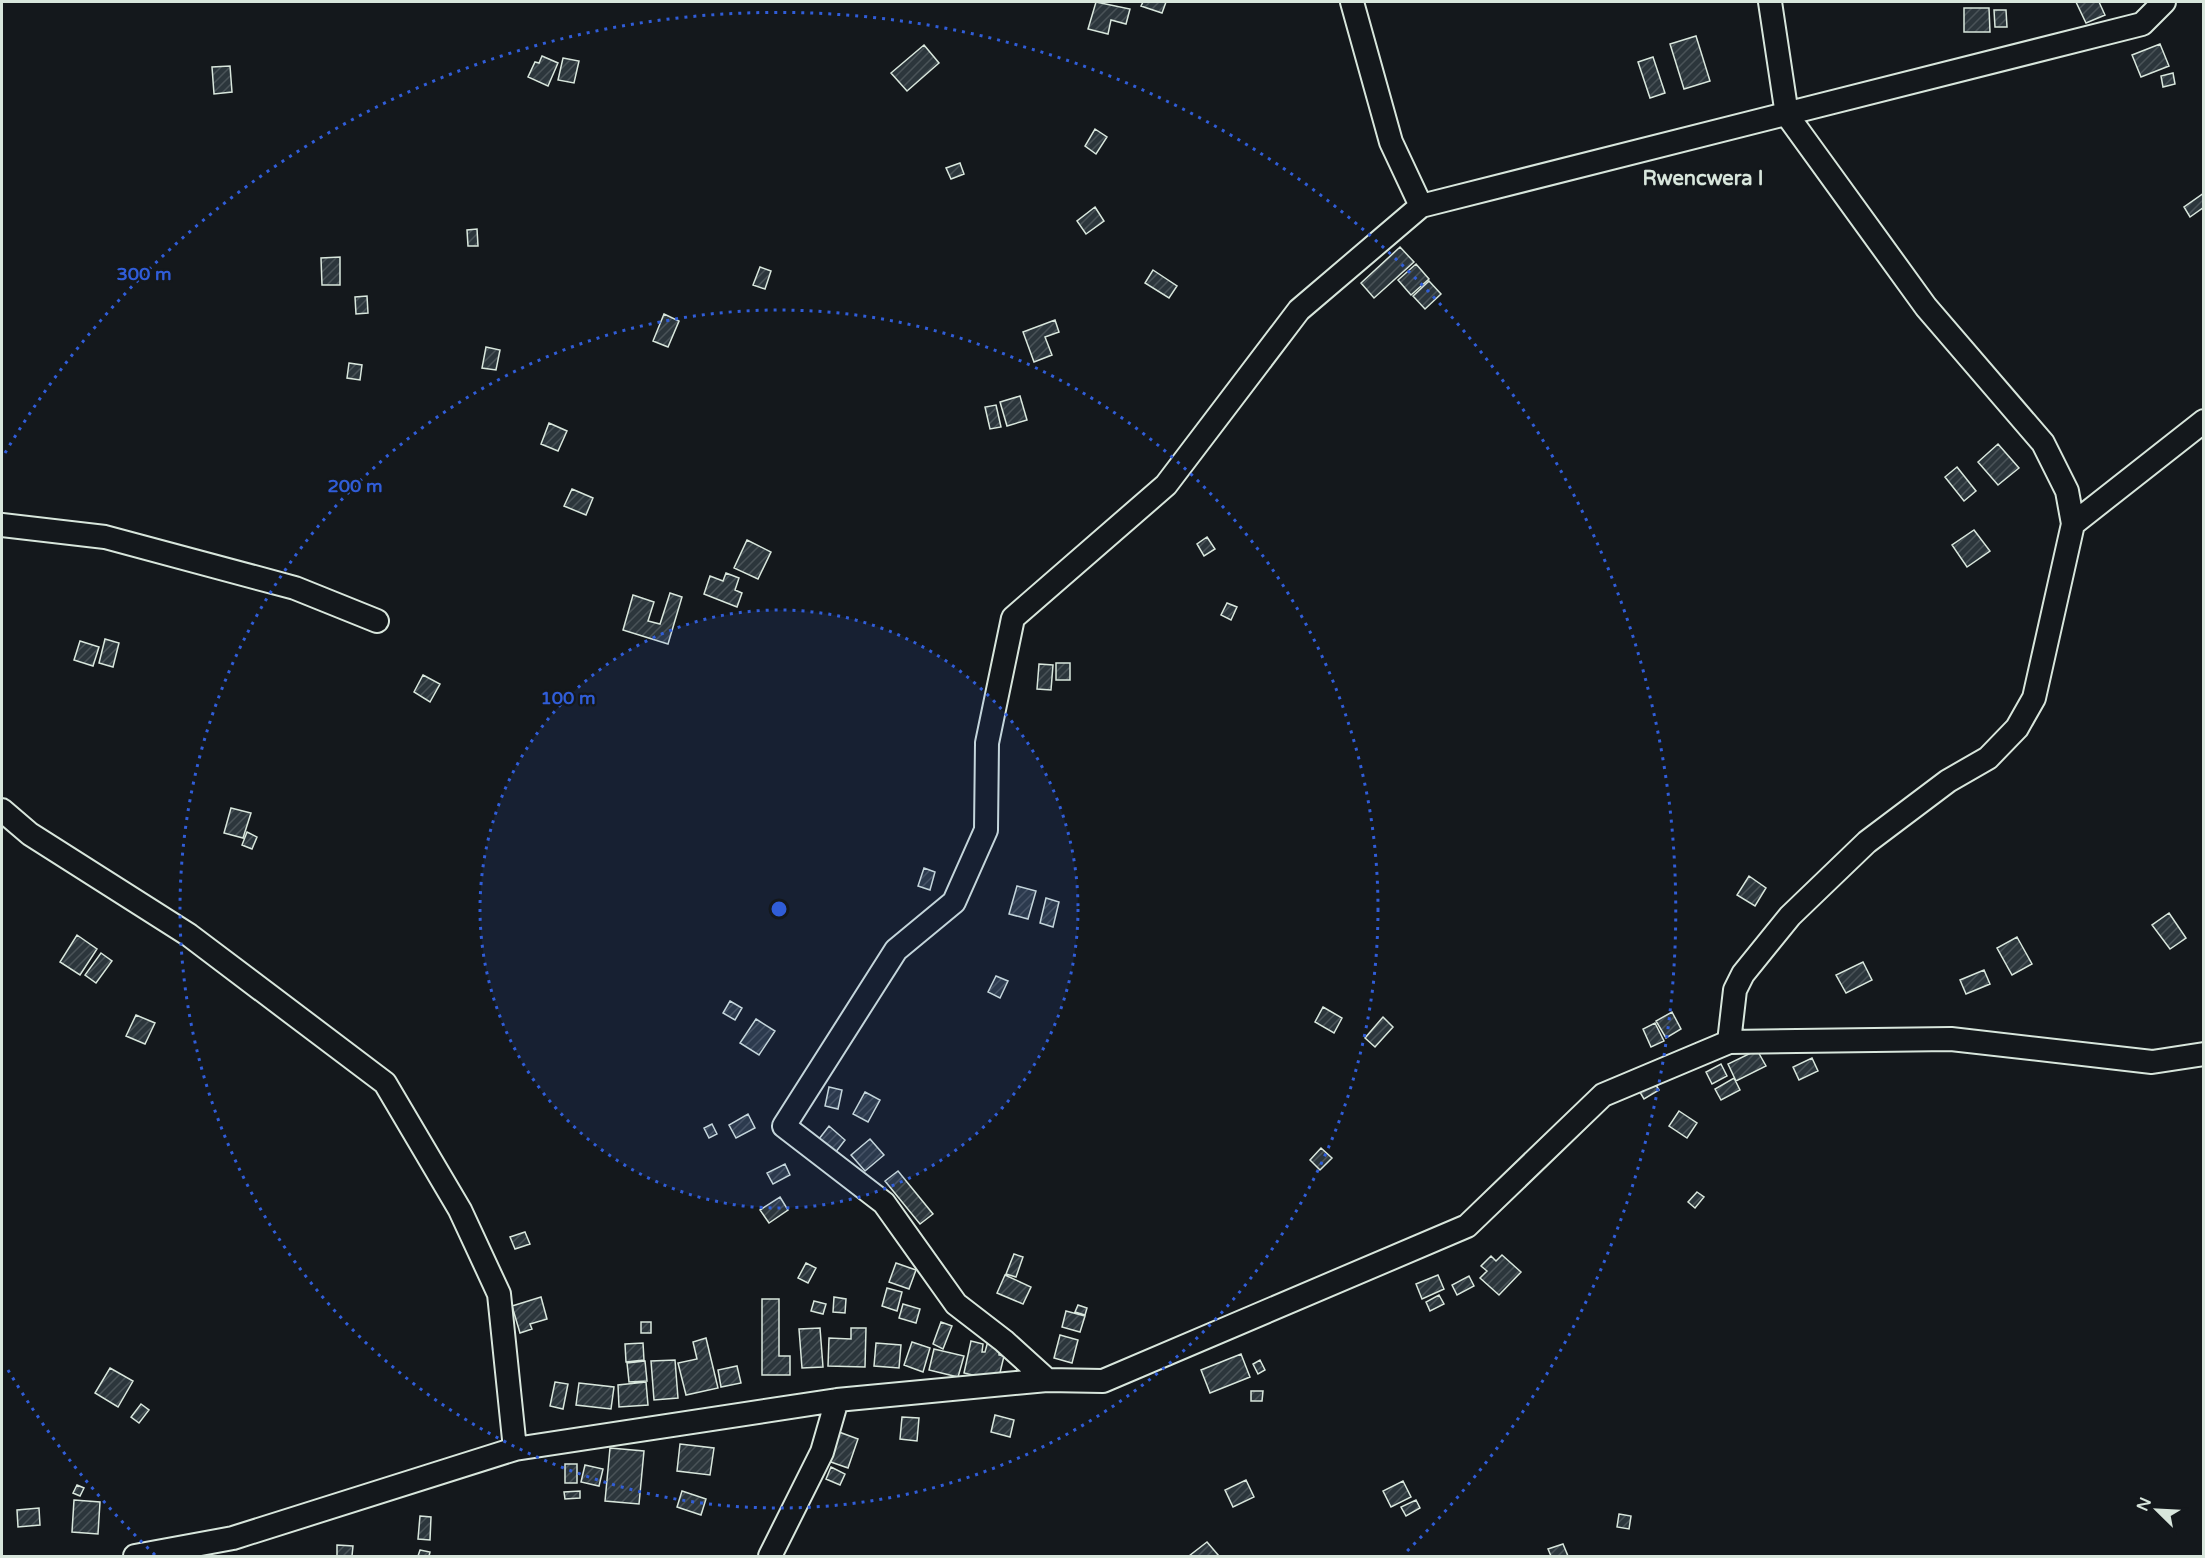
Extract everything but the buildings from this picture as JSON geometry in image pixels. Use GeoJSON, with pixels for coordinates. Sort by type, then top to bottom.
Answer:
{"type":"FeatureCollection","features":[{"type":"Feature","properties":{"kind":"street"},"geometry":{"type":"LineString","coordinates":[[1352,2],[1391,142],[1421,206]]}},
{"type":"Feature","properties":{"kind":"street"},"geometry":{"type":"LineString","coordinates":[[1729,1042],[1735,990],[1743,974],[1790,916],[1868,842],[1948,781],[1988,758],[2017,728],[2034,698],[2073,524],[2067,491],[2043,443],[1926,307],[1787,115],[1770,2]]}},
{"type":"Feature","properties":{"kind":"street"},"geometry":{"type":"LineString","coordinates":[[1047,1380],[1004,1341],[956,1304],[884,1203],[784,1126],[896,950],[954,903],[986,830],[987,743],[1014,618],[1166,485],[1299,310],[1421,206],[2142,24],[2164,2]]}},
{"type":"Feature","properties":{"kind":"street"},"geometry":{"type":"LineString","coordinates":[[2073,524],[2204,421]]}},
{"type":"Feature","properties":{"kind":"street"},"geometry":{"type":"LineString","coordinates":[[2,525],[105,537],[295,588],[377,621]]}},
{"type":"Feature","properties":{"kind":"street"},"geometry":{"type":"LineString","coordinates":[[2,810],[30,834],[189,935],[385,1083],[460,1210],[498,1294],[515,1449]]}},
{"type":"Feature","properties":{"kind":"street"},"geometry":{"type":"LineString","coordinates":[[135,1557],[233,1538],[515,1449],[837,1400],[1047,1380],[1102,1381],[1467,1226],[1603,1095],[1729,1042],[1950,1039],[2152,1062],[2204,1054]]}},
{"type":"Feature","properties":{"kind":"street"},"geometry":{"type":"LineString","coordinates":[[770,1557],[822,1452],[837,1400]]}},
{"type":"Feature","properties":{"kind":"district","name":"Rwencwera I"},"geometry":{"type":"Point","coordinates":[1703,178]}}]}
